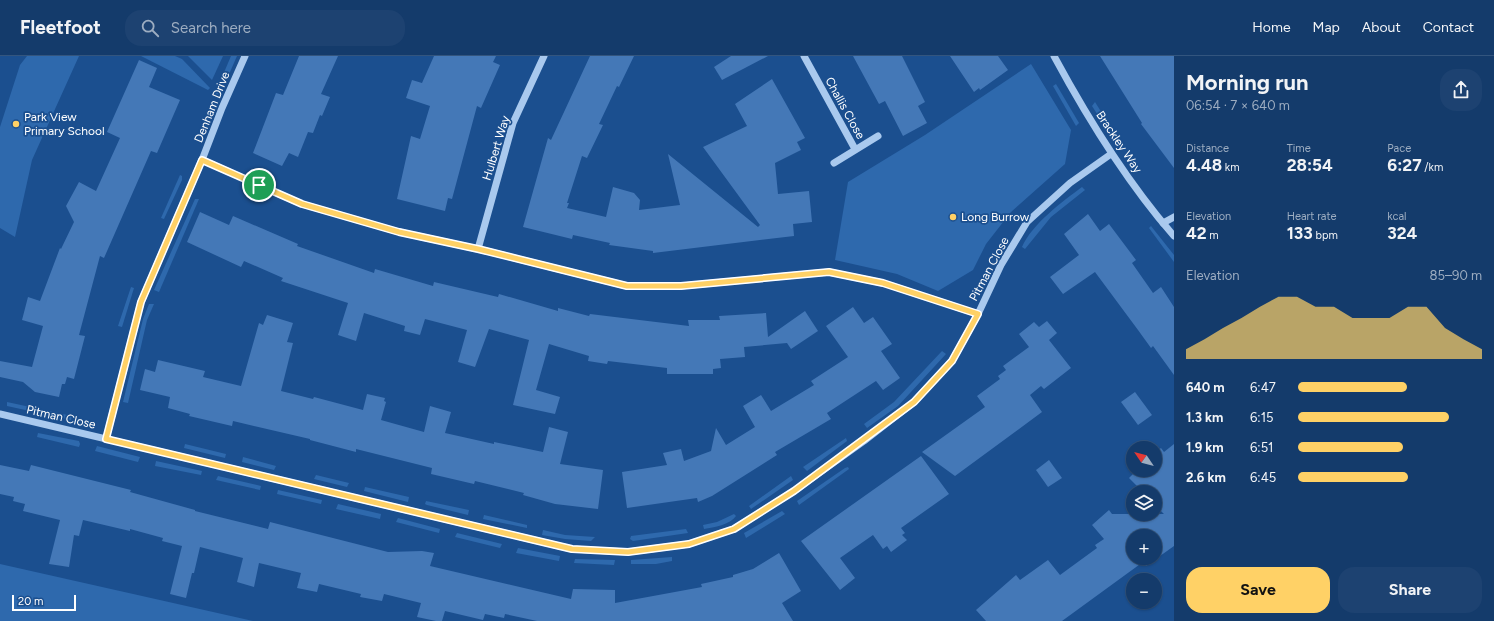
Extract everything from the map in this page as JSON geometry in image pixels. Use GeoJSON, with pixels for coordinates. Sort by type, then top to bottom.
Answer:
{"type":"FeatureCollection","features":[{"type":"Feature","properties":{"kind":"street","name":"Denham Drive"},"geometry":{"type":"LineString","coordinates":[[106,439],[141,302],[245,56]]}},
{"type":"Feature","properties":{"kind":"street","name":"Hulbert Way"},"geometry":{"type":"LineString","coordinates":[[478,249],[513,123],[544,56]]}},
{"type":"Feature","properties":{"kind":"street","name":"Challis Close"},"geometry":{"type":"LineString","coordinates":[[804,56],[855,149]]}},
{"type":"Feature","properties":{"kind":"street","name":"Brackley Way"},"geometry":{"type":"LineString","coordinates":[[1054,56],[1074,95],[1111,154],[1174,236]]}},
{"type":"Feature","properties":{"kind":"street","name":"Challis Close"},"geometry":{"type":"LineString","coordinates":[[834,163],[878,136]]}},
{"type":"Feature","properties":{"kind":"street","name":"Pitman Close"},"geometry":{"type":"LineString","coordinates":[[0,414],[572,549],[628,552],[689,544],[734,529],[794,491],[914,402],[952,361],[978,314],[1001,265],[1027,222],[1070,183],[1111,154]]}},
{"type":"Feature","properties":{"kind":"street"},"geometry":{"type":"LineString","coordinates":[[202,160],[302,204],[399,232],[478,249],[627,286],[681,286],[829,272],[883,283],[978,314]]}},
{"type":"Feature","properties":{"kind":"street"},"geometry":{"type":"LineString","coordinates":[[1163,223],[1174,217]]}},
{"type":"Feature","properties":{"kind":"shaded area"},"geometry":{"type":"Polygon","coordinates":[[[27,56],[79,56],[32,160],[15,237],[0,228],[0,127],[20,65],[27,56]]]}},
{"type":"Feature","properties":{"kind":"shaded area"},"geometry":{"type":"Polygon","coordinates":[[[141,56],[175,56],[182,59],[210,88],[208,90],[141,56]]]}},
{"type":"Feature","properties":{"kind":"shaded area"},"geometry":{"type":"Polygon","coordinates":[[[188,56],[223,56],[212,80],[188,56]]]}},
{"type":"Feature","properties":{"kind":"shaded area"},"geometry":{"type":"Polygon","coordinates":[[[231,56],[237,56],[220,95],[217,97],[214,96],[231,56]]]}},
{"type":"Feature","properties":{"kind":"shaded area"},"geometry":{"type":"Polygon","coordinates":[[[1031,64],[1071,130],[1065,164],[1011,212],[986,244],[973,270],[938,291],[897,274],[835,260],[848,182],[925,135],[1031,64]]]}},
{"type":"Feature","properties":{"kind":"shaded area"},"geometry":{"type":"Polygon","coordinates":[[[1056,84],[1079,123],[1076,126],[1053,86],[1056,84]]]}},
{"type":"Feature","properties":{"kind":"shaded area"},"geometry":{"type":"Polygon","coordinates":[[[1095,102],[1125,150],[1121,151],[1092,106],[1095,102]]]}},
{"type":"Feature","properties":{"kind":"shaded area"},"geometry":{"type":"Polygon","coordinates":[[[180,175],[182,176],[182,180],[164,219],[161,218],[180,175]]]}},
{"type":"Feature","properties":{"kind":"shaded area"},"geometry":{"type":"Polygon","coordinates":[[[1082,187],[1085,190],[1051,217],[1025,249],[1022,247],[1027,238],[1040,222],[1057,206],[1082,187]]]}},
{"type":"Feature","properties":{"kind":"shaded area"},"geometry":{"type":"Polygon","coordinates":[[[195,199],[199,199],[159,292],[154,290],[195,199]]]}},
{"type":"Feature","properties":{"kind":"shaded area"},"geometry":{"type":"Polygon","coordinates":[[[1151,226],[1174,255],[1174,262],[1149,228],[1151,226]]]}},
{"type":"Feature","properties":{"kind":"shaded area"},"geometry":{"type":"Polygon","coordinates":[[[131,287],[134,288],[122,327],[118,326],[131,287]]]}},
{"type":"Feature","properties":{"kind":"shaded area"},"geometry":{"type":"Polygon","coordinates":[[[149,304],[154,304],[147,320],[128,403],[123,402],[143,319],[149,304]]]}},
{"type":"Feature","properties":{"kind":"shaded area"},"geometry":{"type":"Polygon","coordinates":[[[942,351],[946,354],[898,406],[867,428],[864,424],[894,402],[942,351]]]}},
{"type":"Feature","properties":{"kind":"shaded area"},"geometry":{"type":"Polygon","coordinates":[[[7,402],[72,416],[71,420],[7,406],[7,402]]]}},
{"type":"Feature","properties":{"kind":"shaded area"},"geometry":{"type":"Polygon","coordinates":[[[38,433],[79,441],[80,444],[79,447],[37,437],[38,433]]]}},
{"type":"Feature","properties":{"kind":"shaded area"},"geometry":{"type":"Polygon","coordinates":[[[846,438],[847,441],[807,471],[803,467],[846,438]]]}},
{"type":"Feature","properties":{"kind":"shaded area"},"geometry":{"type":"Polygon","coordinates":[[[185,444],[226,454],[225,458],[184,448],[185,444]]]}},
{"type":"Feature","properties":{"kind":"shaded area"},"geometry":{"type":"Polygon","coordinates":[[[97,446],[140,457],[138,462],[95,451],[97,446]]]}},
{"type":"Feature","properties":{"kind":"shaded area"},"geometry":{"type":"Polygon","coordinates":[[[243,457],[276,466],[274,470],[242,462],[243,457]]]}},
{"type":"Feature","properties":{"kind":"shaded area"},"geometry":{"type":"Polygon","coordinates":[[[156,461],[202,471],[201,475],[155,466],[156,461]]]}},
{"type":"Feature","properties":{"kind":"shaded area"},"geometry":{"type":"Polygon","coordinates":[[[848,467],[849,469],[799,505],[797,501],[848,467]]]}},
{"type":"Feature","properties":{"kind":"shaded area"},"geometry":{"type":"Polygon","coordinates":[[[316,475],[349,483],[347,487],[314,479],[316,475]]]}},
{"type":"Feature","properties":{"kind":"shaded area"},"geometry":{"type":"Polygon","coordinates":[[[218,476],[261,486],[260,490],[216,480],[218,476]]]}},
{"type":"Feature","properties":{"kind":"shaded area"},"geometry":{"type":"Polygon","coordinates":[[[791,476],[793,480],[751,509],[749,506],[791,476]]]}},
{"type":"Feature","properties":{"kind":"shaded area"},"geometry":{"type":"Polygon","coordinates":[[[365,487],[409,497],[408,502],[364,491],[365,487]]]}},
{"type":"Feature","properties":{"kind":"shaded area"},"geometry":{"type":"Polygon","coordinates":[[[278,490],[322,500],[321,504],[277,494],[278,490]]]}},
{"type":"Feature","properties":{"kind":"shaded area"},"geometry":{"type":"Polygon","coordinates":[[[426,501],[469,510],[468,515],[427,505],[425,504],[426,501]]]}},
{"type":"Feature","properties":{"kind":"shaded area"},"geometry":{"type":"Polygon","coordinates":[[[338,504],[381,514],[380,519],[336,509],[338,504]]]}},
{"type":"Feature","properties":{"kind":"shaded area"},"geometry":{"type":"Polygon","coordinates":[[[782,511],[785,514],[746,538],[744,533],[782,511]]]}},
{"type":"Feature","properties":{"kind":"shaded area"},"geometry":{"type":"Polygon","coordinates":[[[734,514],[736,516],[730,522],[704,529],[703,525],[717,522],[734,514]]]}},
{"type":"Feature","properties":{"kind":"shaded area"},"geometry":{"type":"Polygon","coordinates":[[[484,515],[527,525],[527,528],[483,519],[484,515]]]}},
{"type":"Feature","properties":{"kind":"shaded area"},"geometry":{"type":"Polygon","coordinates":[[[398,518],[440,529],[439,533],[396,522],[398,518]]]}},
{"type":"Feature","properties":{"kind":"shaded area"},"geometry":{"type":"Polygon","coordinates":[[[686,529],[688,533],[633,541],[630,539],[631,536],[686,529]]]}},
{"type":"Feature","properties":{"kind":"shaded area"},"geometry":{"type":"Polygon","coordinates":[[[543,530],[565,535],[595,537],[591,541],[565,539],[542,535],[543,530]]]}},
{"type":"Feature","properties":{"kind":"shaded area"},"geometry":{"type":"Polygon","coordinates":[[[457,533],[502,544],[500,548],[455,537],[457,533]]]}},
{"type":"Feature","properties":{"kind":"shaded area"},"geometry":{"type":"Polygon","coordinates":[[[518,548],[560,556],[559,561],[516,553],[518,548]]]}},
{"type":"Feature","properties":{"kind":"shaded area"},"geometry":{"type":"Polygon","coordinates":[[[672,557],[672,561],[656,564],[631,564],[631,560],[672,557]]]}},
{"type":"Feature","properties":{"kind":"shaded area"},"geometry":{"type":"Polygon","coordinates":[[[575,559],[615,560],[614,565],[574,563],[575,559]]]}},
{"type":"Feature","properties":{"kind":"shaded area"},"geometry":{"type":"Polygon","coordinates":[[[0,564],[253,621],[0,621],[0,564]]]}},
{"type":"Feature","properties":{"kind":"building"},"geometry":{"type":"Polygon","coordinates":[[[299,56],[338,56],[321,94],[330,97],[322,116],[320,115],[313,133],[308,132],[298,157],[289,153],[282,166],[253,153],[276,93],[283,95],[299,56]]]}},
{"type":"Feature","properties":{"kind":"building"},"geometry":{"type":"Polygon","coordinates":[[[434,56],[496,56],[493,62],[500,65],[481,108],[477,106],[452,199],[448,198],[445,211],[397,199],[411,136],[420,139],[430,106],[406,98],[412,80],[422,83],[434,56]]]}},
{"type":"Feature","properties":{"kind":"building"},"geometry":{"type":"Polygon","coordinates":[[[590,56],[634,56],[619,87],[617,86],[599,124],[603,125],[587,158],[582,156],[567,203],[569,203],[567,208],[606,217],[613,187],[634,193],[640,200],[639,210],[680,205],[668,154],[758,227],[760,225],[703,147],[747,126],[735,104],[772,79],[805,138],[797,142],[801,150],[775,163],[778,194],[809,191],[812,222],[793,224],[794,236],[653,253],[653,251],[609,245],[610,243],[573,235],[572,239],[523,227],[548,138],[551,140],[590,56]]]}},
{"type":"Feature","properties":{"kind":"building"},"geometry":{"type":"Polygon","coordinates":[[[731,56],[768,56],[722,80],[714,67],[731,56]]]}},
{"type":"Feature","properties":{"kind":"building"},"geometry":{"type":"Polygon","coordinates":[[[853,56],[902,56],[925,102],[918,106],[927,123],[903,136],[885,101],[879,104],[853,56]]]}},
{"type":"Feature","properties":{"kind":"building"},"geometry":{"type":"Polygon","coordinates":[[[950,56],[998,56],[1008,70],[980,90],[979,88],[974,92],[950,56]]]}},
{"type":"Feature","properties":{"kind":"building"},"geometry":{"type":"Polygon","coordinates":[[[1100,56],[1174,56],[1174,168],[1141,124],[1142,123],[1100,56]]]}},
{"type":"Feature","properties":{"kind":"building"},"geometry":{"type":"Polygon","coordinates":[[[139,60],[157,68],[149,87],[180,100],[157,153],[151,151],[104,258],[100,256],[79,335],[85,336],[74,379],[67,377],[65,384],[62,384],[59,397],[35,392],[23,382],[0,377],[0,361],[32,367],[43,326],[22,320],[28,297],[40,301],[60,248],[61,249],[74,222],[66,206],[79,182],[96,191],[120,138],[107,132],[139,60]]]}},
{"type":"Feature","properties":{"kind":"building"},"geometry":{"type":"Polygon","coordinates":[[[200,212],[229,225],[233,216],[298,244],[297,246],[374,273],[375,269],[433,286],[434,282],[498,297],[499,294],[558,311],[558,308],[589,316],[590,314],[689,326],[688,320],[720,320],[719,316],[766,313],[768,337],[805,311],[818,331],[791,349],[787,343],[744,347],[745,357],[720,359],[721,368],[713,369],[713,374],[667,374],[667,368],[608,361],[607,364],[588,361],[589,356],[549,344],[536,390],[560,397],[555,414],[513,405],[529,340],[489,329],[475,367],[458,362],[467,330],[425,319],[420,335],[404,331],[405,326],[364,313],[356,341],[338,335],[348,303],[281,281],[283,278],[244,261],[241,267],[187,242],[200,212]]]}},
{"type":"Feature","properties":{"kind":"building"},"geometry":{"type":"Polygon","coordinates":[[[1088,214],[1100,231],[1109,224],[1136,260],[1132,263],[1153,293],[1161,287],[1174,307],[1174,375],[1153,346],[1151,348],[1095,272],[1063,294],[1050,277],[1079,255],[1064,234],[1088,214]]]}},
{"type":"Feature","properties":{"kind":"building"},"geometry":{"type":"Polygon","coordinates":[[[853,307],[864,323],[873,317],[892,344],[881,351],[900,378],[883,390],[876,381],[827,413],[831,419],[775,452],[777,455],[712,496],[698,502],[697,498],[627,508],[622,472],[667,465],[663,453],[681,449],[684,461],[711,451],[716,428],[726,445],[755,427],[743,406],[761,395],[771,411],[814,385],[811,381],[848,357],[826,326],[853,307]]]}},
{"type":"Feature","properties":{"kind":"building"},"geometry":{"type":"Polygon","coordinates":[[[267,315],[293,323],[287,342],[293,343],[281,391],[313,399],[314,397],[363,410],[367,394],[385,398],[384,401],[386,402],[381,420],[424,432],[430,406],[451,412],[445,433],[494,444],[494,442],[543,452],[549,427],[568,432],[560,464],[603,470],[598,509],[555,504],[523,495],[524,493],[475,481],[474,484],[431,474],[432,468],[356,449],[356,452],[310,439],[233,421],[232,426],[189,416],[190,414],[168,408],[170,397],[140,390],[145,369],[155,372],[158,360],[205,371],[203,377],[241,386],[259,323],[263,325],[267,315]]]}},
{"type":"Feature","properties":{"kind":"building"},"geometry":{"type":"Polygon","coordinates":[[[1047,321],[1057,333],[1049,340],[1071,368],[1044,389],[1041,386],[1030,395],[1042,412],[955,476],[922,452],[985,407],[977,396],[1000,379],[998,376],[1006,370],[1003,366],[1029,347],[1019,334],[1034,322],[1039,327],[1047,321]]]}},
{"type":"Feature","properties":{"kind":"building"},"geometry":{"type":"Polygon","coordinates":[[[1135,392],[1152,415],[1138,425],[1121,402],[1135,392]]]}},
{"type":"Feature","properties":{"kind":"building"},"geometry":{"type":"Polygon","coordinates":[[[1174,444],[1174,546],[1162,555],[1162,529],[1126,529],[1126,565],[1139,565],[1062,621],[986,621],[976,610],[1016,575],[1020,580],[1048,560],[1060,575],[1097,548],[1095,545],[1104,539],[1092,525],[1109,510],[1112,514],[1126,514],[1126,521],[1162,521],[1162,514],[1164,514],[1162,512],[1162,485],[1136,485],[1129,478],[1162,477],[1162,449],[1164,452],[1174,444]]]}},
{"type":"Feature","properties":{"kind":"building"},"geometry":{"type":"Polygon","coordinates":[[[921,456],[949,494],[901,528],[905,533],[902,535],[907,540],[891,552],[887,546],[883,549],[873,535],[840,558],[855,578],[840,590],[801,541],[921,456]]]}},
{"type":"Feature","properties":{"kind":"building"},"geometry":{"type":"Polygon","coordinates":[[[1049,460],[1062,478],[1048,487],[1036,470],[1049,460]]]}},
{"type":"Feature","properties":{"kind":"building"},"geometry":{"type":"Polygon","coordinates":[[[0,465],[29,471],[31,465],[131,490],[130,492],[195,511],[268,529],[270,522],[388,552],[422,551],[434,553],[430,566],[571,599],[573,589],[615,590],[615,603],[702,587],[701,584],[733,577],[733,575],[753,569],[779,553],[801,591],[782,603],[793,621],[537,621],[505,614],[504,618],[485,614],[483,620],[445,611],[442,621],[436,621],[417,617],[421,603],[384,594],[382,601],[360,597],[361,594],[319,584],[317,592],[297,588],[301,573],[259,563],[254,587],[237,582],[243,558],[200,547],[186,598],[170,594],[182,546],[162,541],[163,538],[130,529],[130,531],[83,520],[79,536],[74,535],[69,567],[49,564],[60,520],[23,511],[25,504],[13,501],[14,497],[0,494],[0,465]]]}},
{"type":"Feature","properties":{"kind":"place","name":"Park View Primary School"},"geometry":{"type":"Point","coordinates":[16,124]}},
{"type":"Feature","properties":{"kind":"place","name":"Long Burrow"},"geometry":{"type":"Point","coordinates":[953,217]}},
{"type":"Feature","properties":{"kind":"route"},"geometry":{"type":"LineString","coordinates":[[202,160],[259,185],[302,204],[399,232],[478,249],[627,286],[681,286],[829,272],[883,283],[978,314],[952,361],[914,402],[864,441],[794,491],[734,529],[689,544],[628,552],[572,549],[106,439],[141,302],[202,160]]}}]}
